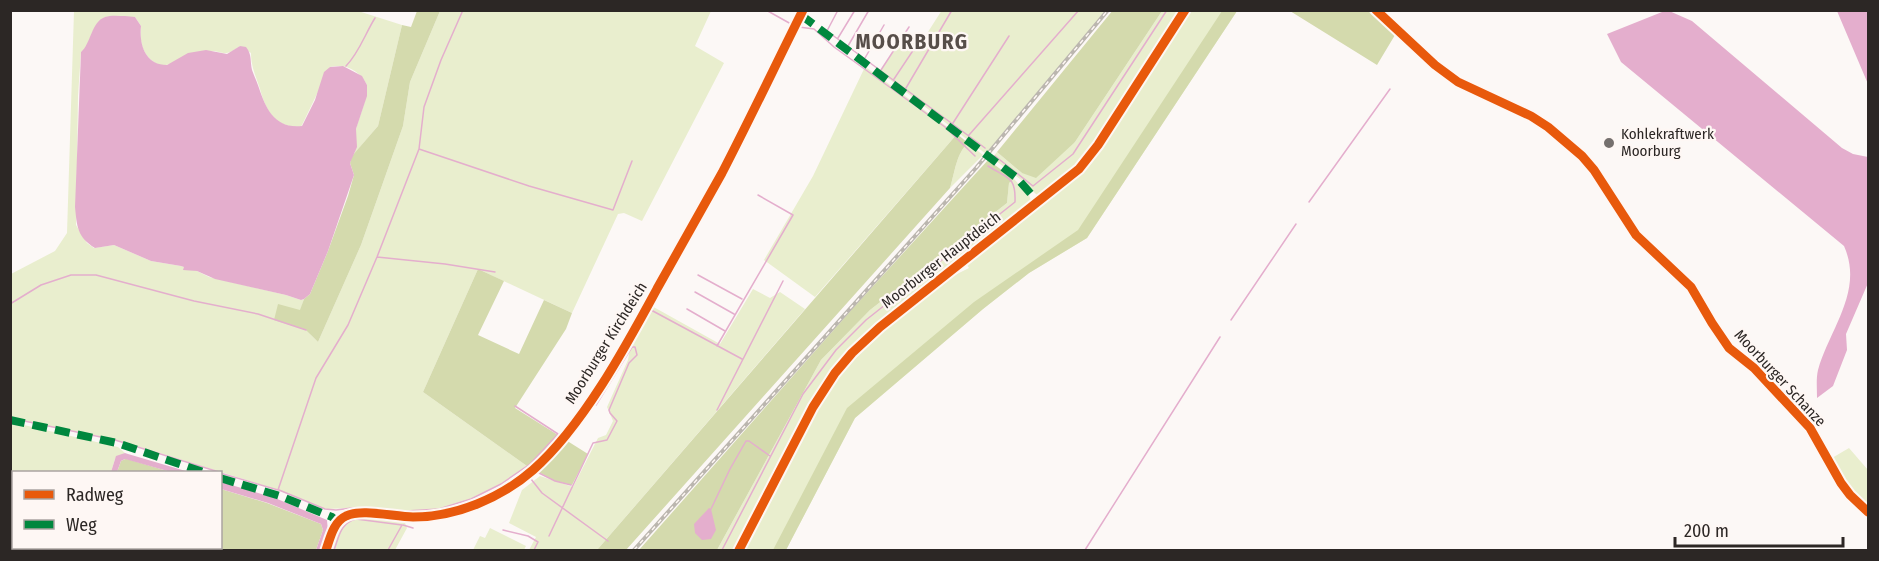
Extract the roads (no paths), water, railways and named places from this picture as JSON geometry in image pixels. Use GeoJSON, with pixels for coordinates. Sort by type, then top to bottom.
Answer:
{"type":"FeatureCollection","features":[{"type":"Feature","properties":{"kind":"main road","name":"Moorburger Hauptdeich"},"geometry":{"type":"LineString","coordinates":[[739,550],[813,407],[843,364],[880,327],[1079,169],[1098,145],[1185,10]]}},
{"type":"Feature","properties":{"kind":"street","name":"Moorburger Kirchdeich"},"geometry":{"type":"LineString","coordinates":[[326,550],[333,530],[346,516],[357,513],[414,517],[460,510],[496,495],[532,471],[558,445],[618,358],[648,306],[722,172],[803,10]]}},
{"type":"Feature","properties":{"kind":"street","name":"Moorburger Schanze"},"geometry":{"type":"LineString","coordinates":[[1376,10],[1435,65],[1458,82],[1548,127],[1582,156],[1594,170],[1636,235],[1691,287],[1729,348],[1754,368],[1810,428],[1841,483],[1850,495],[1869,512]]}},
{"type":"Feature","properties":{"kind":"waterway"},"geometry":{"type":"LineString","coordinates":[[222,474],[278,490],[316,378],[348,325],[419,149],[424,107],[463,10]]}},
{"type":"Feature","properties":{"kind":"waterway"},"geometry":{"type":"LineString","coordinates":[[766,10],[791,24]]}},
{"type":"Feature","properties":{"kind":"waterway"},"geometry":{"type":"LineString","coordinates":[[838,10],[827,31],[985,148]]}},
{"type":"Feature","properties":{"kind":"waterway"},"geometry":{"type":"LineString","coordinates":[[838,38],[855,10]]}},
{"type":"Feature","properties":{"kind":"waterway"},"geometry":{"type":"LineString","coordinates":[[848,46],[869,10]]}},
{"type":"Feature","properties":{"kind":"waterway"},"geometry":{"type":"LineString","coordinates":[[906,88],[952,10]]}},
{"type":"Feature","properties":{"kind":"waterway"},"geometry":{"type":"LineString","coordinates":[[969,135],[1079,10]]}},
{"type":"Feature","properties":{"kind":"waterway"},"geometry":{"type":"LineString","coordinates":[[995,156],[1033,186],[1073,154],[1167,10]]}},
{"type":"Feature","properties":{"kind":"waterway"},"geometry":{"type":"LineString","coordinates":[[346,66],[375,18]]}},
{"type":"Feature","properties":{"kind":"waterway"},"geometry":{"type":"LineString","coordinates":[[865,58],[884,25]]}},
{"type":"Feature","properties":{"kind":"waterway"},"geometry":{"type":"LineString","coordinates":[[799,27],[814,29],[834,47],[945,127],[975,156]]}},
{"type":"Feature","properties":{"kind":"waterway"},"geometry":{"type":"LineString","coordinates":[[881,70],[909,27]]}},
{"type":"Feature","properties":{"kind":"waterway"},"geometry":{"type":"LineString","coordinates":[[953,123],[1009,36]]}},
{"type":"Feature","properties":{"kind":"waterway"},"geometry":{"type":"LineString","coordinates":[[894,79],[922,37]]}},
{"type":"Feature","properties":{"kind":"waterway"},"geometry":{"type":"LineString","coordinates":[[1309,202],[1390,89]]}},
{"type":"Feature","properties":{"kind":"waterway"},"geometry":{"type":"LineString","coordinates":[[419,149],[529,186],[613,210],[632,161]]}},
{"type":"Feature","properties":{"kind":"waterway"},"geometry":{"type":"LineString","coordinates":[[722,550],[803,394],[836,350],[866,320],[1015,202],[1012,183],[1006,176],[988,166]]}},
{"type":"Feature","properties":{"kind":"waterway"},"geometry":{"type":"LineString","coordinates":[[717,346],[793,215],[758,195]]}},
{"type":"Feature","properties":{"kind":"waterway"},"geometry":{"type":"LineString","coordinates":[[1231,320],[1296,224]]}},
{"type":"Feature","properties":{"kind":"waterway"},"geometry":{"type":"LineString","coordinates":[[377,257],[495,272]]}},
{"type":"Feature","properties":{"kind":"waterway"},"geometry":{"type":"LineString","coordinates":[[10,304],[41,285],[71,275],[96,275],[194,301],[258,314],[306,330]]}},
{"type":"Feature","properties":{"kind":"waterway"},"geometry":{"type":"LineString","coordinates":[[698,275],[742,299]]}},
{"type":"Feature","properties":{"kind":"waterway"},"geometry":{"type":"LineString","coordinates":[[717,410],[783,281]]}},
{"type":"Feature","properties":{"kind":"waterway"},"geometry":{"type":"LineString","coordinates":[[695,292],[734,314]]}},
{"type":"Feature","properties":{"kind":"waterway"},"geometry":{"type":"LineString","coordinates":[[687,309],[725,331]]}},
{"type":"Feature","properties":{"kind":"waterway"},"geometry":{"type":"LineString","coordinates":[[651,310],[742,359]]}},
{"type":"Feature","properties":{"kind":"waterway"},"geometry":{"type":"LineString","coordinates":[[1085,550],[1220,337]]}},
{"type":"Feature","properties":{"kind":"waterway"},"geometry":{"type":"LineString","coordinates":[[549,536],[593,443],[607,440],[617,421],[609,410],[629,363],[637,355],[635,347],[632,347],[596,405]]}},
{"type":"Feature","properties":{"kind":"waterway"},"geometry":{"type":"LineString","coordinates":[[279,490],[325,509],[336,510],[352,508],[406,511],[439,509],[471,499],[501,484],[530,464],[558,434],[515,406]]}},
{"type":"Feature","properties":{"kind":"waterway"},"geometry":{"type":"LineString","coordinates":[[10,418],[115,440],[216,471]]}},
{"type":"Feature","properties":{"kind":"waterway"},"geometry":{"type":"LineString","coordinates":[[711,509],[746,441],[770,456]]}},
{"type":"Feature","properties":{"kind":"waterway"},"geometry":{"type":"LineString","coordinates":[[537,472],[555,481],[571,485]]}},
{"type":"Feature","properties":{"kind":"waterway"},"geometry":{"type":"LineString","coordinates":[[531,479],[542,493],[608,541]]}},
{"type":"Feature","properties":{"kind":"waterway"},"geometry":{"type":"LineString","coordinates":[[334,550],[343,527],[356,519],[402,525],[388,550]]}},
{"type":"Feature","properties":{"kind":"waterway"},"geometry":{"type":"LineString","coordinates":[[403,525],[413,528]]}},
{"type":"Feature","properties":{"kind":"waterway"},"geometry":{"type":"LineString","coordinates":[[503,530],[528,536],[538,542],[534,550]]}},
{"type":"Feature","properties":{"kind":"railway"},"geometry":{"type":"LineString","coordinates":[[634,550],[976,168],[1108,10]]}},
{"type":"Feature","properties":{"kind":"place","name":"Kohlekraftwerk Moorburg"},"geometry":{"type":"Point","coordinates":[1609,143]}},
{"type":"Feature","properties":{"kind":"district","name":"MOORBURG"},"geometry":{"type":"Point","coordinates":[912,42]}}]}
